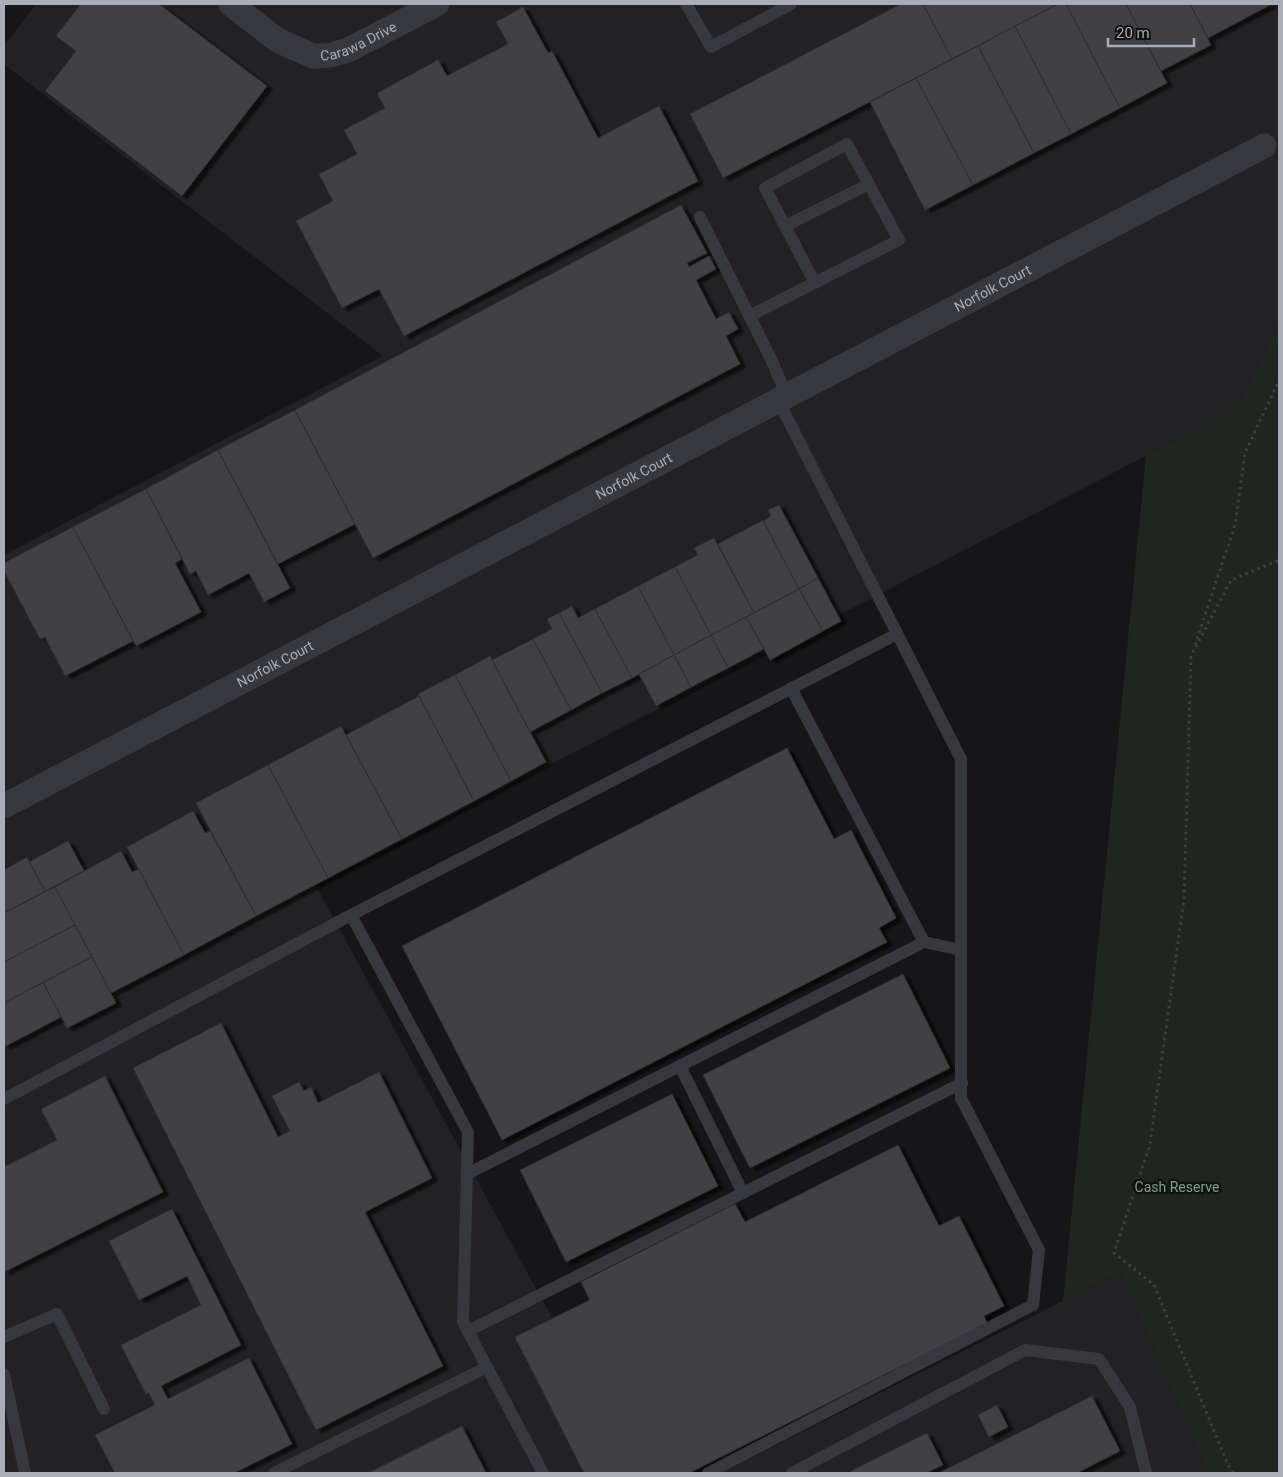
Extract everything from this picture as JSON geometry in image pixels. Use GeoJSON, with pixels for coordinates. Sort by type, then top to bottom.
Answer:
{"type":"FeatureCollection","features":[{"type":"Feature","properties":{"kind":"street","name":"Carawa Drive"},"geometry":{"type":"LineString","coordinates":[[231,4],[278,40],[313,56],[331,55],[348,50],[437,4]]}},
{"type":"Feature","properties":{"kind":"street","name":"Norfolk Court"},"geometry":{"type":"LineString","coordinates":[[4,806],[1264,146]]}},
{"type":"Feature","properties":{"kind":"lane"},"geometry":{"type":"LineString","coordinates":[[686,4],[711,47],[791,4]]}},
{"type":"Feature","properties":{"kind":"lane"},"geometry":{"type":"LineString","coordinates":[[749,316],[815,283],[899,240],[847,144],[765,188],[815,283]]}},
{"type":"Feature","properties":{"kind":"lane"},"geometry":{"type":"LineString","coordinates":[[785,226],[869,184]]}},
{"type":"Feature","properties":{"kind":"lane"},"geometry":{"type":"LineString","coordinates":[[700,217],[770,356],[783,398],[897,634],[961,759],[961,1098],[1039,1250],[1033,1305],[708,1473]]}},
{"type":"Feature","properties":{"kind":"lane"},"geometry":{"type":"LineString","coordinates":[[4,1099],[351,915],[897,634]]}},
{"type":"Feature","properties":{"kind":"lane"},"geometry":{"type":"LineString","coordinates":[[791,688],[924,942]]}},
{"type":"Feature","properties":{"kind":"lane"},"geometry":{"type":"LineString","coordinates":[[351,915],[468,1132],[463,1322],[543,1473]]}},
{"type":"Feature","properties":{"kind":"lane"},"geometry":{"type":"LineString","coordinates":[[467,1174],[924,942],[961,950]]}},
{"type":"Feature","properties":{"kind":"lane"},"geometry":{"type":"LineString","coordinates":[[680,1066],[743,1193]]}},
{"type":"Feature","properties":{"kind":"lane"},"geometry":{"type":"LineString","coordinates":[[468,1331],[962,1083]]}},
{"type":"Feature","properties":{"kind":"lane"},"geometry":{"type":"LineString","coordinates":[[4,1337],[57,1314],[104,1409]]}},
{"type":"Feature","properties":{"kind":"lane"},"geometry":{"type":"LineString","coordinates":[[792,1473],[1025,1350],[1099,1359],[1130,1407],[1146,1473]]}},
{"type":"Feature","properties":{"kind":"lane"},"geometry":{"type":"LineString","coordinates":[[274,1473],[487,1367]]}},
{"type":"Feature","properties":{"kind":"lane"},"geometry":{"type":"LineString","coordinates":[[4,1374],[25,1473]]}},
{"type":"Feature","properties":{"kind":"path"},"geometry":{"type":"LineString","coordinates":[[1233,1473],[1228,1465],[1154,1285],[1114,1253],[1150,1144],[1184,899],[1191,656],[1235,525],[1245,453],[1279,380]]}},
{"type":"Feature","properties":{"kind":"path"},"geometry":{"type":"LineString","coordinates":[[1191,656],[1231,580],[1279,560]]}},
{"type":"Feature","properties":{"kind":"shaded area"},"geometry":{"type":"Polygon","coordinates":[[[36,4],[1279,4],[1279,323],[1239,405],[1146,456],[316,886],[637,1473],[4,1473],[4,555],[383,356],[4,64],[4,46],[36,4]]]}},
{"type":"Feature","properties":{"kind":"shaded area"},"geometry":{"type":"Polygon","coordinates":[[[1120,1272],[1208,1473],[721,1473],[1120,1272]]]}},
{"type":"Feature","properties":{"kind":"green space","name":"Cash Reserve"},"geometry":{"type":"Polygon","coordinates":[[[1279,323],[1279,1473],[1208,1473],[1120,1272],[1063,1301],[1146,456],[1239,405],[1279,323]]]}},
{"type":"Feature","properties":{"kind":"building"},"geometry":{"type":"Polygon","coordinates":[[[81,4],[159,4],[267,86],[182,196],[45,91],[76,51],[56,36],[81,4]]]}},
{"type":"Feature","properties":{"kind":"building"},"geometry":{"type":"Polygon","coordinates":[[[901,4],[923,4],[952,59],[723,178],[690,114],[901,4]]]}},
{"type":"Feature","properties":{"kind":"building"},"geometry":{"type":"Polygon","coordinates":[[[923,4],[1058,4],[952,59],[923,4]]]}},
{"type":"Feature","properties":{"kind":"building"},"geometry":{"type":"Polygon","coordinates":[[[1058,4],[1066,4],[1120,108],[1071,134],[1015,26],[1058,4]]]}},
{"type":"Feature","properties":{"kind":"building"},"geometry":{"type":"Polygon","coordinates":[[[1066,4],[1126,4],[1167,83],[1120,108],[1066,4]]]}},
{"type":"Feature","properties":{"kind":"building"},"geometry":{"type":"Polygon","coordinates":[[[1126,4],[1190,4],[1211,45],[1161,71],[1126,4]]]}},
{"type":"Feature","properties":{"kind":"building"},"geometry":{"type":"Polygon","coordinates":[[[1190,4],[1272,4],[1208,38],[1190,4]]]}},
{"type":"Feature","properties":{"kind":"building"},"geometry":{"type":"Polygon","coordinates":[[[523,7],[548,53],[552,51],[598,138],[659,106],[698,181],[404,336],[379,289],[342,308],[296,221],[333,201],[319,174],[357,154],[344,130],[385,108],[377,93],[438,60],[447,76],[508,44],[496,22],[523,7]]]}},
{"type":"Feature","properties":{"kind":"building"},"geometry":{"type":"Polygon","coordinates":[[[1015,26],[1071,134],[1034,153],[978,46],[1015,26]]]}},
{"type":"Feature","properties":{"kind":"building"},"geometry":{"type":"Polygon","coordinates":[[[978,46],[1034,153],[973,185],[916,78],[978,46]]]}},
{"type":"Feature","properties":{"kind":"building"},"geometry":{"type":"Polygon","coordinates":[[[916,78],[973,185],[925,210],[870,102],[916,78]]]}},
{"type":"Feature","properties":{"kind":"building"},"geometry":{"type":"Polygon","coordinates":[[[681,205],[707,253],[687,263],[689,267],[709,256],[716,269],[696,280],[716,319],[729,312],[738,329],[726,336],[740,364],[373,558],[295,410],[681,205]]]}},
{"type":"Feature","properties":{"kind":"building"},"geometry":{"type":"Polygon","coordinates":[[[295,410],[355,524],[278,564],[218,450],[295,410]]]}},
{"type":"Feature","properties":{"kind":"building"},"geometry":{"type":"Polygon","coordinates":[[[218,450],[290,588],[264,602],[249,573],[208,595],[196,571],[190,574],[146,489],[218,450]]]}},
{"type":"Feature","properties":{"kind":"building"},"geometry":{"type":"Polygon","coordinates":[[[146,489],[182,559],[175,563],[201,612],[136,646],[73,527],[146,489]]]}},
{"type":"Feature","properties":{"kind":"building"},"geometry":{"type":"Polygon","coordinates":[[[779,505],[818,578],[799,589],[763,521],[771,516],[768,510],[779,505]]]}},
{"type":"Feature","properties":{"kind":"building"},"geometry":{"type":"Polygon","coordinates":[[[763,520],[799,589],[754,613],[718,544],[763,520]]]}},
{"type":"Feature","properties":{"kind":"building"},"geometry":{"type":"Polygon","coordinates":[[[73,527],[133,641],[65,676],[45,637],[40,639],[4,571],[4,563],[73,527]]]}},
{"type":"Feature","properties":{"kind":"building"},"geometry":{"type":"Polygon","coordinates":[[[714,538],[754,613],[711,635],[675,567],[698,555],[694,548],[714,538]]]}},
{"type":"Feature","properties":{"kind":"building"},"geometry":{"type":"Polygon","coordinates":[[[675,567],[711,635],[674,655],[638,586],[675,567]]]}},
{"type":"Feature","properties":{"kind":"building"},"geometry":{"type":"Polygon","coordinates":[[[818,578],[841,621],[823,631],[799,589],[818,578]]]}},
{"type":"Feature","properties":{"kind":"building"},"geometry":{"type":"Polygon","coordinates":[[[638,586],[674,655],[632,678],[595,609],[638,586]]]}},
{"type":"Feature","properties":{"kind":"building"},"geometry":{"type":"Polygon","coordinates":[[[799,589],[823,631],[770,660],[746,617],[799,589]]]}},
{"type":"Feature","properties":{"kind":"building"},"geometry":{"type":"Polygon","coordinates":[[[572,606],[578,618],[595,609],[632,678],[602,693],[559,613],[572,606]]]}},
{"type":"Feature","properties":{"kind":"building"},"geometry":{"type":"Polygon","coordinates":[[[559,613],[602,693],[571,710],[533,639],[552,629],[547,619],[559,613]]]}},
{"type":"Feature","properties":{"kind":"building"},"geometry":{"type":"Polygon","coordinates":[[[746,617],[764,649],[728,668],[711,635],[746,617]]]}},
{"type":"Feature","properties":{"kind":"building"},"geometry":{"type":"Polygon","coordinates":[[[711,635],[728,668],[691,687],[674,655],[711,635]]]}},
{"type":"Feature","properties":{"kind":"building"},"geometry":{"type":"Polygon","coordinates":[[[533,639],[571,710],[530,732],[492,660],[533,639]]]}},
{"type":"Feature","properties":{"kind":"building"},"geometry":{"type":"Polygon","coordinates":[[[674,655],[691,687],[656,706],[639,674],[674,655]]]}},
{"type":"Feature","properties":{"kind":"building"},"geometry":{"type":"Polygon","coordinates":[[[490,656],[546,762],[511,781],[455,675],[490,656]]]}},
{"type":"Feature","properties":{"kind":"building"},"geometry":{"type":"Polygon","coordinates":[[[455,675],[511,781],[474,801],[418,694],[455,675]]]}},
{"type":"Feature","properties":{"kind":"building"},"geometry":{"type":"Polygon","coordinates":[[[419,696],[474,801],[402,839],[346,735],[419,696]]]}},
{"type":"Feature","properties":{"kind":"building"},"geometry":{"type":"Polygon","coordinates":[[[341,726],[402,839],[328,878],[268,765],[341,726]]]}},
{"type":"Feature","properties":{"kind":"building"},"geometry":{"type":"Polygon","coordinates":[[[787,748],[834,839],[851,830],[896,918],[879,928],[887,942],[502,1140],[402,946],[787,748]]]}},
{"type":"Feature","properties":{"kind":"building"},"geometry":{"type":"Polygon","coordinates":[[[268,765],[328,878],[256,916],[196,803],[268,765]]]}},
{"type":"Feature","properties":{"kind":"building"},"geometry":{"type":"Polygon","coordinates":[[[193,811],[205,833],[210,831],[256,916],[184,955],[127,847],[193,811]]]}},
{"type":"Feature","properties":{"kind":"building"},"geometry":{"type":"Polygon","coordinates":[[[68,841],[84,871],[45,891],[29,862],[68,841]]]}},
{"type":"Feature","properties":{"kind":"building"},"geometry":{"type":"Polygon","coordinates":[[[121,851],[132,872],[139,869],[184,955],[111,993],[55,887],[121,851]]]}},
{"type":"Feature","properties":{"kind":"building"},"geometry":{"type":"Polygon","coordinates":[[[27,857],[45,891],[4,913],[4,870],[27,857]]]}},
{"type":"Feature","properties":{"kind":"building"},"geometry":{"type":"Polygon","coordinates":[[[55,887],[75,925],[4,962],[4,913],[55,887]]]}},
{"type":"Feature","properties":{"kind":"building"},"geometry":{"type":"Polygon","coordinates":[[[75,925],[92,957],[4,1003],[4,962],[75,925]]]}},
{"type":"Feature","properties":{"kind":"building"},"geometry":{"type":"Polygon","coordinates":[[[92,957],[116,1003],[67,1028],[43,982],[92,957]]]}},
{"type":"Feature","properties":{"kind":"building"},"geometry":{"type":"Polygon","coordinates":[[[903,974],[950,1068],[750,1168],[703,1075],[903,974]]]}},
{"type":"Feature","properties":{"kind":"building"},"geometry":{"type":"Polygon","coordinates":[[[43,982],[61,1017],[4,1047],[4,1003],[43,982]]]}},
{"type":"Feature","properties":{"kind":"building"},"geometry":{"type":"Polygon","coordinates":[[[221,1023],[278,1137],[290,1131],[272,1096],[299,1082],[304,1091],[311,1087],[318,1103],[379,1072],[432,1178],[365,1212],[443,1366],[316,1430],[133,1068],[221,1023]]]}},
{"type":"Feature","properties":{"kind":"building"},"geometry":{"type":"Polygon","coordinates":[[[105,1076],[163,1192],[4,1272],[4,1167],[57,1140],[41,1109],[105,1076]]]}},
{"type":"Feature","properties":{"kind":"building"},"geometry":{"type":"Polygon","coordinates":[[[672,1094],[718,1186],[566,1262],[520,1170],[672,1094]]]}},
{"type":"Feature","properties":{"kind":"building"},"geometry":{"type":"Polygon","coordinates":[[[898,1145],[939,1226],[959,1216],[1004,1306],[984,1316],[987,1323],[689,1473],[584,1473],[515,1337],[590,1300],[581,1282],[735,1204],[745,1222],[898,1145]]]}},
{"type":"Feature","properties":{"kind":"building"},"geometry":{"type":"Polygon","coordinates":[[[172,1209],[241,1345],[161,1386],[168,1399],[249,1358],[292,1444],[234,1473],[115,1473],[95,1435],[155,1405],[149,1393],[146,1394],[121,1345],[201,1305],[187,1276],[139,1300],[109,1241],[172,1209]]]}},
{"type":"Feature","properties":{"kind":"building"},"geometry":{"type":"Polygon","coordinates":[[[1092,1396],[1120,1451],[1077,1473],[939,1473],[1092,1396]]]}},
{"type":"Feature","properties":{"kind":"building"},"geometry":{"type":"Polygon","coordinates":[[[997,1405],[1008,1427],[989,1437],[978,1415],[997,1405]]]}},
{"type":"Feature","properties":{"kind":"building"},"geometry":{"type":"Polygon","coordinates":[[[462,1426],[486,1473],[368,1473],[462,1426]]]}},
{"type":"Feature","properties":{"kind":"building"},"geometry":{"type":"Polygon","coordinates":[[[927,1433],[943,1465],[926,1473],[852,1473],[851,1471],[927,1433]]]}}]}
